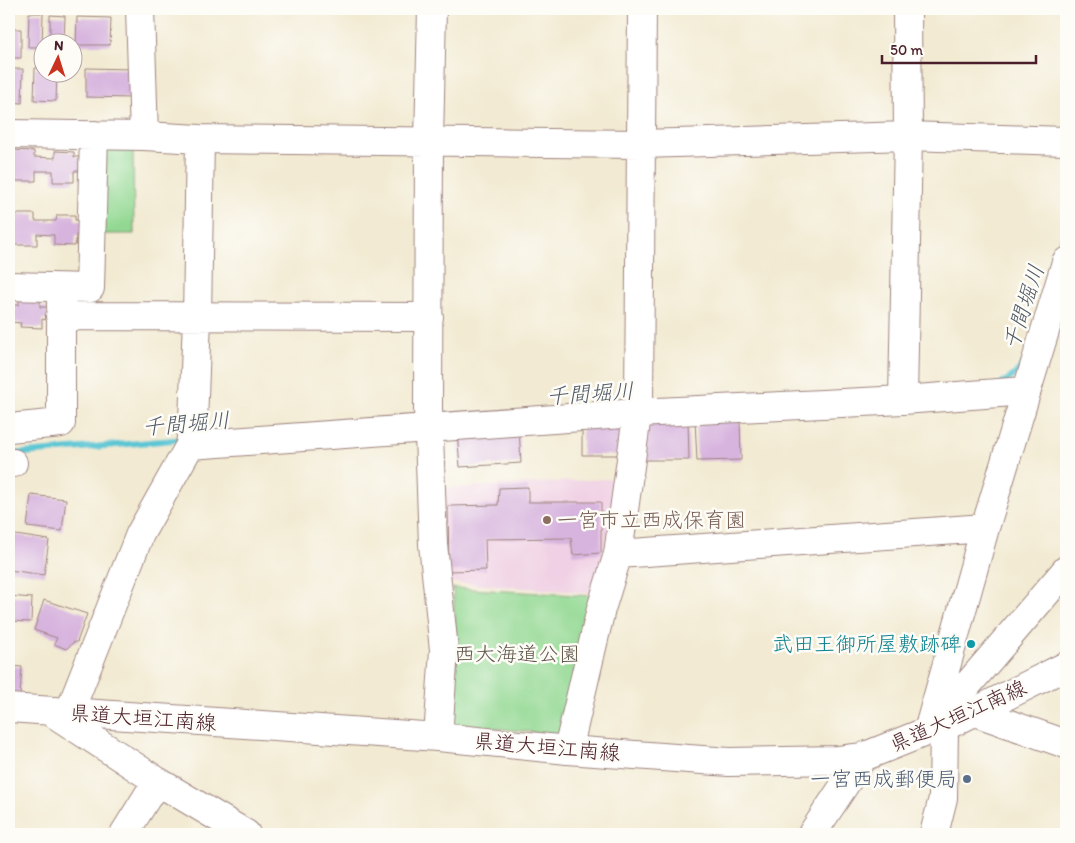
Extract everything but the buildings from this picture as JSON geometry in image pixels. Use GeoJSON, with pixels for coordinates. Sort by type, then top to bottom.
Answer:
{"type":"FeatureCollection","features":[{"type":"Feature","properties":{"kind":"street"},"geometry":{"type":"LineString","coordinates":[[140,9],[144,136]]}},
{"type":"Feature","properties":{"kind":"street"},"geometry":{"type":"LineString","coordinates":[[432,9],[429,140],[428,420],[433,544],[444,650],[438,737]]}},
{"type":"Feature","properties":{"kind":"street"},"geometry":{"type":"LineString","coordinates":[[568,750],[601,608],[618,554],[638,407],[642,9]]}},
{"type":"Feature","properties":{"kind":"street"},"geometry":{"type":"LineString","coordinates":[[903,391],[908,136],[907,9]]}},
{"type":"Feature","properties":{"kind":"street"},"geometry":{"type":"LineString","coordinates":[[9,134],[144,136],[200,139],[429,140],[641,144],[908,136],[1066,142]]}},
{"type":"Feature","properties":{"kind":"street"},"geometry":{"type":"LineString","coordinates":[[9,286],[90,288],[94,135]]}},
{"type":"Feature","properties":{"kind":"street"},"geometry":{"type":"LineString","coordinates":[[200,139],[197,318],[191,436],[140,534],[60,712],[157,781],[246,834]]}},
{"type":"Feature","properties":{"kind":"street"},"geometry":{"type":"LineString","coordinates":[[934,834],[943,798],[936,729],[985,528],[1066,262]]}},
{"type":"Feature","properties":{"kind":"street"},"geometry":{"type":"LineString","coordinates":[[9,428],[61,423],[61,287]]}},
{"type":"Feature","properties":{"kind":"street"},"geometry":{"type":"LineString","coordinates":[[60,316],[197,318],[429,317]]}},
{"type":"Feature","properties":{"kind":"street"},"geometry":{"type":"LineString","coordinates":[[191,436],[903,391],[1026,391]]}},
{"type":"Feature","properties":{"kind":"street"},"geometry":{"type":"LineString","coordinates":[[618,554],[985,528]]}},
{"type":"Feature","properties":{"kind":"street"},"geometry":{"type":"LineString","coordinates":[[936,729],[1066,570]]}},
{"type":"Feature","properties":{"kind":"street","name":"県道大垣江南線"},"geometry":{"type":"LineString","coordinates":[[9,708],[438,737],[568,750],[729,762],[839,760],[863,756],[936,729],[975,712],[1066,666]]}},
{"type":"Feature","properties":{"kind":"street"},"geometry":{"type":"LineString","coordinates":[[975,712],[1066,744]]}},
{"type":"Feature","properties":{"kind":"street"},"geometry":{"type":"LineString","coordinates":[[812,834],[863,756]]}},
{"type":"Feature","properties":{"kind":"street"},"geometry":{"type":"LineString","coordinates":[[124,834],[157,781]]}},
{"type":"Feature","properties":{"kind":"shaded area"},"geometry":{"type":"Polygon","coordinates":[[[621,478],[605,552],[592,593],[444,582],[439,489],[621,478]]]}},
{"type":"Feature","properties":{"kind":"green space"},"geometry":{"type":"Polygon","coordinates":[[[103,147],[133,147],[134,234],[103,234],[103,147]]]}},
{"type":"Feature","properties":{"kind":"green space","name":"西大海道公園"},"geometry":{"type":"Polygon","coordinates":[[[453,588],[592,596],[561,735],[454,724],[457,650],[453,588]]]}},
{"type":"Feature","properties":{"kind":"waterway","name":"千間堀川"},"geometry":{"type":"LineString","coordinates":[[1057,257],[1066,227]]}},
{"type":"Feature","properties":{"kind":"waterway","name":"千間堀川"},"geometry":{"type":"LineString","coordinates":[[1003,382],[1014,375],[1023,364]]}},
{"type":"Feature","properties":{"kind":"waterway","name":"千間堀川"},"geometry":{"type":"LineString","coordinates":[[13,454],[185,439]]}},
{"type":"Feature","properties":{"kind":"place","name":"一宮市立西成保育園"},"geometry":{"type":"Point","coordinates":[547,520]}},
{"type":"Feature","properties":{"kind":"place","name":"武田王御所屋敷跡碑"},"geometry":{"type":"Point","coordinates":[971,644]}},
{"type":"Feature","properties":{"kind":"place","name":"一宮西成郵便局"},"geometry":{"type":"Point","coordinates":[967,779]}}]}
